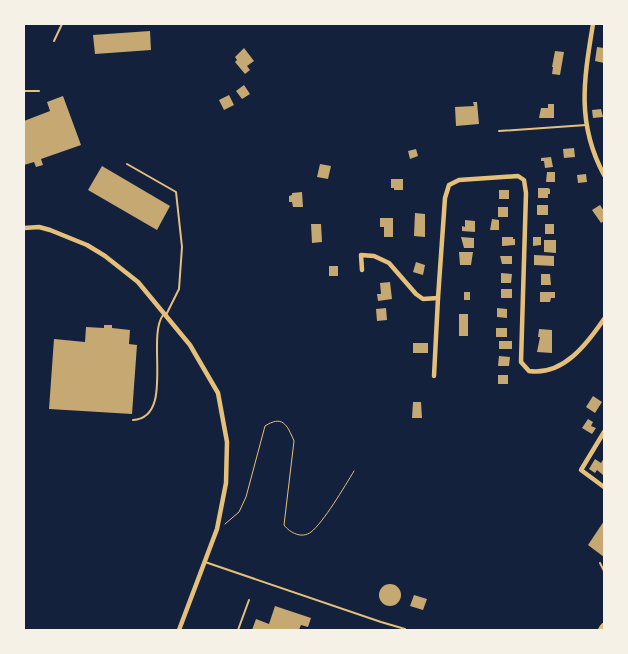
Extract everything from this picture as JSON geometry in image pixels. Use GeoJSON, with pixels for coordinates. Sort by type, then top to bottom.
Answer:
{"type":"FeatureCollection","features":[{"type":"Feature","properties":{"kind":"street"},"geometry":{"type":"LineString","coordinates":[[593,24],[584,81],[586,125],[597,161],[604,175]]}},
{"type":"Feature","properties":{"kind":"street"},"geometry":{"type":"LineString","coordinates":[[434,376],[445,198],[449,185],[459,180],[518,176],[524,180],[526,193],[521,362],[529,371],[539,372],[557,367],[575,355],[590,340],[604,319]]}},
{"type":"Feature","properties":{"kind":"street"},"geometry":{"type":"LineString","coordinates":[[24,228],[39,227],[50,230],[87,245],[121,267],[138,282],[190,345],[218,393],[227,442],[226,483],[217,529],[179,630]]}},
{"type":"Feature","properties":{"kind":"street"},"geometry":{"type":"LineString","coordinates":[[362,270],[361,255],[374,256],[389,263],[416,294],[424,299],[438,298]]}},
{"type":"Feature","properties":{"kind":"street"},"geometry":{"type":"LineString","coordinates":[[604,432],[581,470],[604,488]]}},
{"type":"Feature","properties":{"kind":"lane"},"geometry":{"type":"LineString","coordinates":[[54,41],[62,24]]}},
{"type":"Feature","properties":{"kind":"lane"},"geometry":{"type":"LineString","coordinates":[[24,91],[39,90]]}},
{"type":"Feature","properties":{"kind":"lane"},"geometry":{"type":"LineString","coordinates":[[499,131],[586,125]]}},
{"type":"Feature","properties":{"kind":"lane"},"geometry":{"type":"LineString","coordinates":[[127,164],[176,192],[182,247],[179,289],[165,314],[159,320],[157,331],[156,395],[150,412],[142,420],[133,420]]}},
{"type":"Feature","properties":{"kind":"lane"},"geometry":{"type":"LineString","coordinates":[[204,562],[381,622],[405,628]]}},
{"type":"Feature","properties":{"kind":"lane"},"geometry":{"type":"LineString","coordinates":[[600,563],[604,571]]}},
{"type":"Feature","properties":{"kind":"lane"},"geometry":{"type":"LineString","coordinates":[[238,630],[249,600]]}},
{"type":"Feature","properties":{"kind":"path"},"geometry":{"type":"LineString","coordinates":[[217,529],[239,512],[246,497],[264,426],[274,420],[280,421],[290,431],[294,441],[284,525],[288,532],[298,535],[310,533],[320,522],[354,471]]}},
{"type":"Feature","properties":{"kind":"building"},"geometry":{"type":"Polygon","coordinates":[[[150,31],[151,50],[95,54],[93,35],[150,31]]]}},
{"type":"Feature","properties":{"kind":"building"},"geometry":{"type":"Polygon","coordinates":[[[597,47],[604,48],[604,63],[595,61],[597,47]]]}},
{"type":"Feature","properties":{"kind":"building"},"geometry":{"type":"Polygon","coordinates":[[[244,48],[254,61],[247,66],[250,70],[245,74],[235,62],[237,60],[235,57],[244,48]]]}},
{"type":"Feature","properties":{"kind":"building"},"geometry":{"type":"Polygon","coordinates":[[[555,51],[564,52],[560,75],[552,74],[555,51]]]}},
{"type":"Feature","properties":{"kind":"building"},"geometry":{"type":"Polygon","coordinates":[[[244,85],[250,94],[242,99],[236,91],[244,85]]]}},
{"type":"Feature","properties":{"kind":"building"},"geometry":{"type":"Polygon","coordinates":[[[229,95],[234,105],[224,110],[219,100],[229,95]]]}},
{"type":"Feature","properties":{"kind":"building"},"geometry":{"type":"Polygon","coordinates":[[[63,96],[81,145],[41,159],[43,165],[36,167],[34,162],[24,165],[24,121],[50,111],[47,102],[63,96]]]}},
{"type":"Feature","properties":{"kind":"building"},"geometry":{"type":"Polygon","coordinates":[[[473,102],[477,102],[479,124],[456,126],[455,107],[474,106],[473,102]]]}},
{"type":"Feature","properties":{"kind":"building"},"geometry":{"type":"Polygon","coordinates":[[[548,104],[554,104],[554,118],[539,118],[541,108],[548,108],[548,104]]]}},
{"type":"Feature","properties":{"kind":"building"},"geometry":{"type":"Polygon","coordinates":[[[601,109],[603,117],[593,118],[592,110],[601,109]]]}},
{"type":"Feature","properties":{"kind":"building"},"geometry":{"type":"Polygon","coordinates":[[[574,148],[575,157],[564,158],[563,149],[574,148]]]}},
{"type":"Feature","properties":{"kind":"building"},"geometry":{"type":"Polygon","coordinates":[[[416,149],[418,156],[410,159],[408,151],[416,149]]]}},
{"type":"Feature","properties":{"kind":"building"},"geometry":{"type":"Polygon","coordinates":[[[551,157],[553,167],[545,168],[544,161],[541,161],[541,158],[551,157]]]}},
{"type":"Feature","properties":{"kind":"building"},"geometry":{"type":"Polygon","coordinates":[[[320,164],[331,166],[328,179],[317,177],[320,164]]]}},
{"type":"Feature","properties":{"kind":"building"},"geometry":{"type":"Polygon","coordinates":[[[102,166],[170,206],[157,230],[88,190],[102,166]]]}},
{"type":"Feature","properties":{"kind":"building"},"geometry":{"type":"Polygon","coordinates":[[[547,172],[555,172],[555,182],[546,182],[547,172]]]}},
{"type":"Feature","properties":{"kind":"building"},"geometry":{"type":"Polygon","coordinates":[[[586,174],[587,182],[578,183],[577,175],[586,174]]]}},
{"type":"Feature","properties":{"kind":"building"},"geometry":{"type":"Polygon","coordinates":[[[391,179],[403,179],[403,190],[391,188],[391,179]]]}},
{"type":"Feature","properties":{"kind":"building"},"geometry":{"type":"Polygon","coordinates":[[[538,188],[550,189],[548,198],[538,198],[538,188]]]}},
{"type":"Feature","properties":{"kind":"building"},"geometry":{"type":"Polygon","coordinates":[[[499,190],[509,190],[509,199],[499,199],[499,190]]]}},
{"type":"Feature","properties":{"kind":"building"},"geometry":{"type":"Polygon","coordinates":[[[302,192],[303,207],[293,207],[292,202],[289,202],[289,196],[292,193],[302,192]]]}},
{"type":"Feature","properties":{"kind":"building"},"geometry":{"type":"Polygon","coordinates":[[[537,205],[548,205],[548,215],[537,215],[537,205]]]}},
{"type":"Feature","properties":{"kind":"building"},"geometry":{"type":"Polygon","coordinates":[[[600,205],[604,211],[604,221],[601,223],[592,210],[600,205]]]}},
{"type":"Feature","properties":{"kind":"building"},"geometry":{"type":"Polygon","coordinates":[[[498,207],[508,207],[508,217],[498,217],[498,207]]]}},
{"type":"Feature","properties":{"kind":"building"},"geometry":{"type":"Polygon","coordinates":[[[415,213],[425,214],[425,237],[414,236],[415,213]]]}},
{"type":"Feature","properties":{"kind":"building"},"geometry":{"type":"Polygon","coordinates":[[[380,218],[393,218],[393,237],[384,237],[384,227],[380,227],[380,218]]]}},
{"type":"Feature","properties":{"kind":"building"},"geometry":{"type":"Polygon","coordinates":[[[492,219],[499,220],[499,230],[490,230],[492,219]]]}},
{"type":"Feature","properties":{"kind":"building"},"geometry":{"type":"Polygon","coordinates":[[[465,220],[475,221],[475,232],[462,231],[462,226],[465,227],[465,220]]]}},
{"type":"Feature","properties":{"kind":"building"},"geometry":{"type":"Polygon","coordinates":[[[311,224],[321,224],[322,242],[312,243],[311,224]]]}},
{"type":"Feature","properties":{"kind":"building"},"geometry":{"type":"Polygon","coordinates":[[[545,224],[554,224],[554,234],[545,234],[545,224]]]}},
{"type":"Feature","properties":{"kind":"building"},"geometry":{"type":"Polygon","coordinates":[[[461,237],[474,238],[474,248],[464,248],[461,237]]]}},
{"type":"Feature","properties":{"kind":"building"},"geometry":{"type":"Polygon","coordinates":[[[502,237],[513,237],[515,245],[502,246],[502,237]]]}},
{"type":"Feature","properties":{"kind":"building"},"geometry":{"type":"Polygon","coordinates":[[[533,237],[541,237],[541,245],[533,246],[533,237]]]}},
{"type":"Feature","properties":{"kind":"building"},"geometry":{"type":"Polygon","coordinates":[[[544,240],[556,240],[556,253],[544,252],[544,240]]]}},
{"type":"Feature","properties":{"kind":"building"},"geometry":{"type":"Polygon","coordinates":[[[459,252],[473,252],[471,265],[460,265],[459,252]]]}},
{"type":"Feature","properties":{"kind":"building"},"geometry":{"type":"Polygon","coordinates":[[[534,255],[554,256],[554,266],[534,265],[534,255]]]}},
{"type":"Feature","properties":{"kind":"building"},"geometry":{"type":"Polygon","coordinates":[[[500,256],[512,256],[512,264],[502,264],[500,256]]]}},
{"type":"Feature","properties":{"kind":"building"},"geometry":{"type":"Polygon","coordinates":[[[416,262],[425,265],[423,275],[413,272],[416,262]]]}},
{"type":"Feature","properties":{"kind":"building"},"geometry":{"type":"Polygon","coordinates":[[[329,266],[338,266],[338,276],[329,276],[329,266]]]}},
{"type":"Feature","properties":{"kind":"building"},"geometry":{"type":"Polygon","coordinates":[[[501,273],[512,274],[511,283],[501,283],[501,273]]]}},
{"type":"Feature","properties":{"kind":"building"},"geometry":{"type":"Polygon","coordinates":[[[541,274],[550,274],[551,285],[541,285],[541,274]]]}},
{"type":"Feature","properties":{"kind":"building"},"geometry":{"type":"Polygon","coordinates":[[[390,282],[392,299],[378,301],[377,294],[381,294],[380,283],[390,282]]]}},
{"type":"Feature","properties":{"kind":"building"},"geometry":{"type":"Polygon","coordinates":[[[501,289],[512,289],[512,298],[501,298],[501,289]]]}},
{"type":"Feature","properties":{"kind":"building"},"geometry":{"type":"Polygon","coordinates":[[[464,292],[470,292],[470,300],[464,300],[464,292]]]}},
{"type":"Feature","properties":{"kind":"building"},"geometry":{"type":"Polygon","coordinates":[[[540,292],[555,292],[555,298],[551,298],[550,302],[540,302],[540,292]]]}},
{"type":"Feature","properties":{"kind":"building"},"geometry":{"type":"Polygon","coordinates":[[[386,308],[387,320],[377,321],[376,309],[386,308]]]}},
{"type":"Feature","properties":{"kind":"building"},"geometry":{"type":"Polygon","coordinates":[[[497,308],[507,309],[507,318],[497,317],[497,308]]]}},
{"type":"Feature","properties":{"kind":"building"},"geometry":{"type":"Polygon","coordinates":[[[459,314],[468,314],[468,336],[459,336],[459,314]]]}},
{"type":"Feature","properties":{"kind":"building"},"geometry":{"type":"Polygon","coordinates":[[[104,325],[112,325],[112,328],[130,330],[129,344],[137,345],[132,414],[49,409],[54,339],[85,342],[86,327],[104,328],[104,325]]]}},
{"type":"Feature","properties":{"kind":"building"},"geometry":{"type":"Polygon","coordinates":[[[496,328],[507,328],[507,337],[496,337],[496,328]]]}},
{"type":"Feature","properties":{"kind":"building"},"geometry":{"type":"Polygon","coordinates":[[[539,329],[552,330],[552,353],[537,352],[540,337],[538,337],[539,329]]]}},
{"type":"Feature","properties":{"kind":"building"},"geometry":{"type":"Polygon","coordinates":[[[499,341],[512,341],[512,349],[499,349],[499,341]]]}},
{"type":"Feature","properties":{"kind":"building"},"geometry":{"type":"Polygon","coordinates":[[[413,343],[428,343],[428,353],[413,353],[413,343]]]}},
{"type":"Feature","properties":{"kind":"building"},"geometry":{"type":"Polygon","coordinates":[[[499,356],[510,357],[509,366],[498,366],[499,356]]]}},
{"type":"Feature","properties":{"kind":"building"},"geometry":{"type":"Polygon","coordinates":[[[498,375],[508,375],[508,384],[498,384],[498,375]]]}},
{"type":"Feature","properties":{"kind":"building"},"geometry":{"type":"Polygon","coordinates":[[[593,396],[602,402],[595,413],[586,407],[593,396]]]}},
{"type":"Feature","properties":{"kind":"building"},"geometry":{"type":"Polygon","coordinates":[[[413,402],[421,402],[422,418],[412,418],[413,402]]]}},
{"type":"Feature","properties":{"kind":"building"},"geometry":{"type":"Polygon","coordinates":[[[588,419],[593,422],[591,426],[596,428],[592,434],[582,428],[588,419]]]}},
{"type":"Feature","properties":{"kind":"building"},"geometry":{"type":"Polygon","coordinates":[[[604,458],[603,475],[597,470],[595,473],[589,469],[595,459],[601,463],[604,458]]]}},
{"type":"Feature","properties":{"kind":"building"},"geometry":{"type":"Polygon","coordinates":[[[604,521],[604,557],[588,545],[604,521]]]}},
{"type":"Feature","properties":{"kind":"building"},"geometry":{"type":"Polygon","coordinates":[[[390,584],[400,591],[401,595],[394,605],[390,606],[380,599],[379,595],[386,585],[390,584]]]}},
{"type":"Feature","properties":{"kind":"building"},"geometry":{"type":"Polygon","coordinates":[[[414,595],[427,599],[423,610],[410,606],[414,595]]]}},
{"type":"Feature","properties":{"kind":"building"},"geometry":{"type":"Polygon","coordinates":[[[275,606],[311,618],[308,627],[301,625],[299,630],[252,630],[256,619],[269,624],[275,606]]]}}]}
